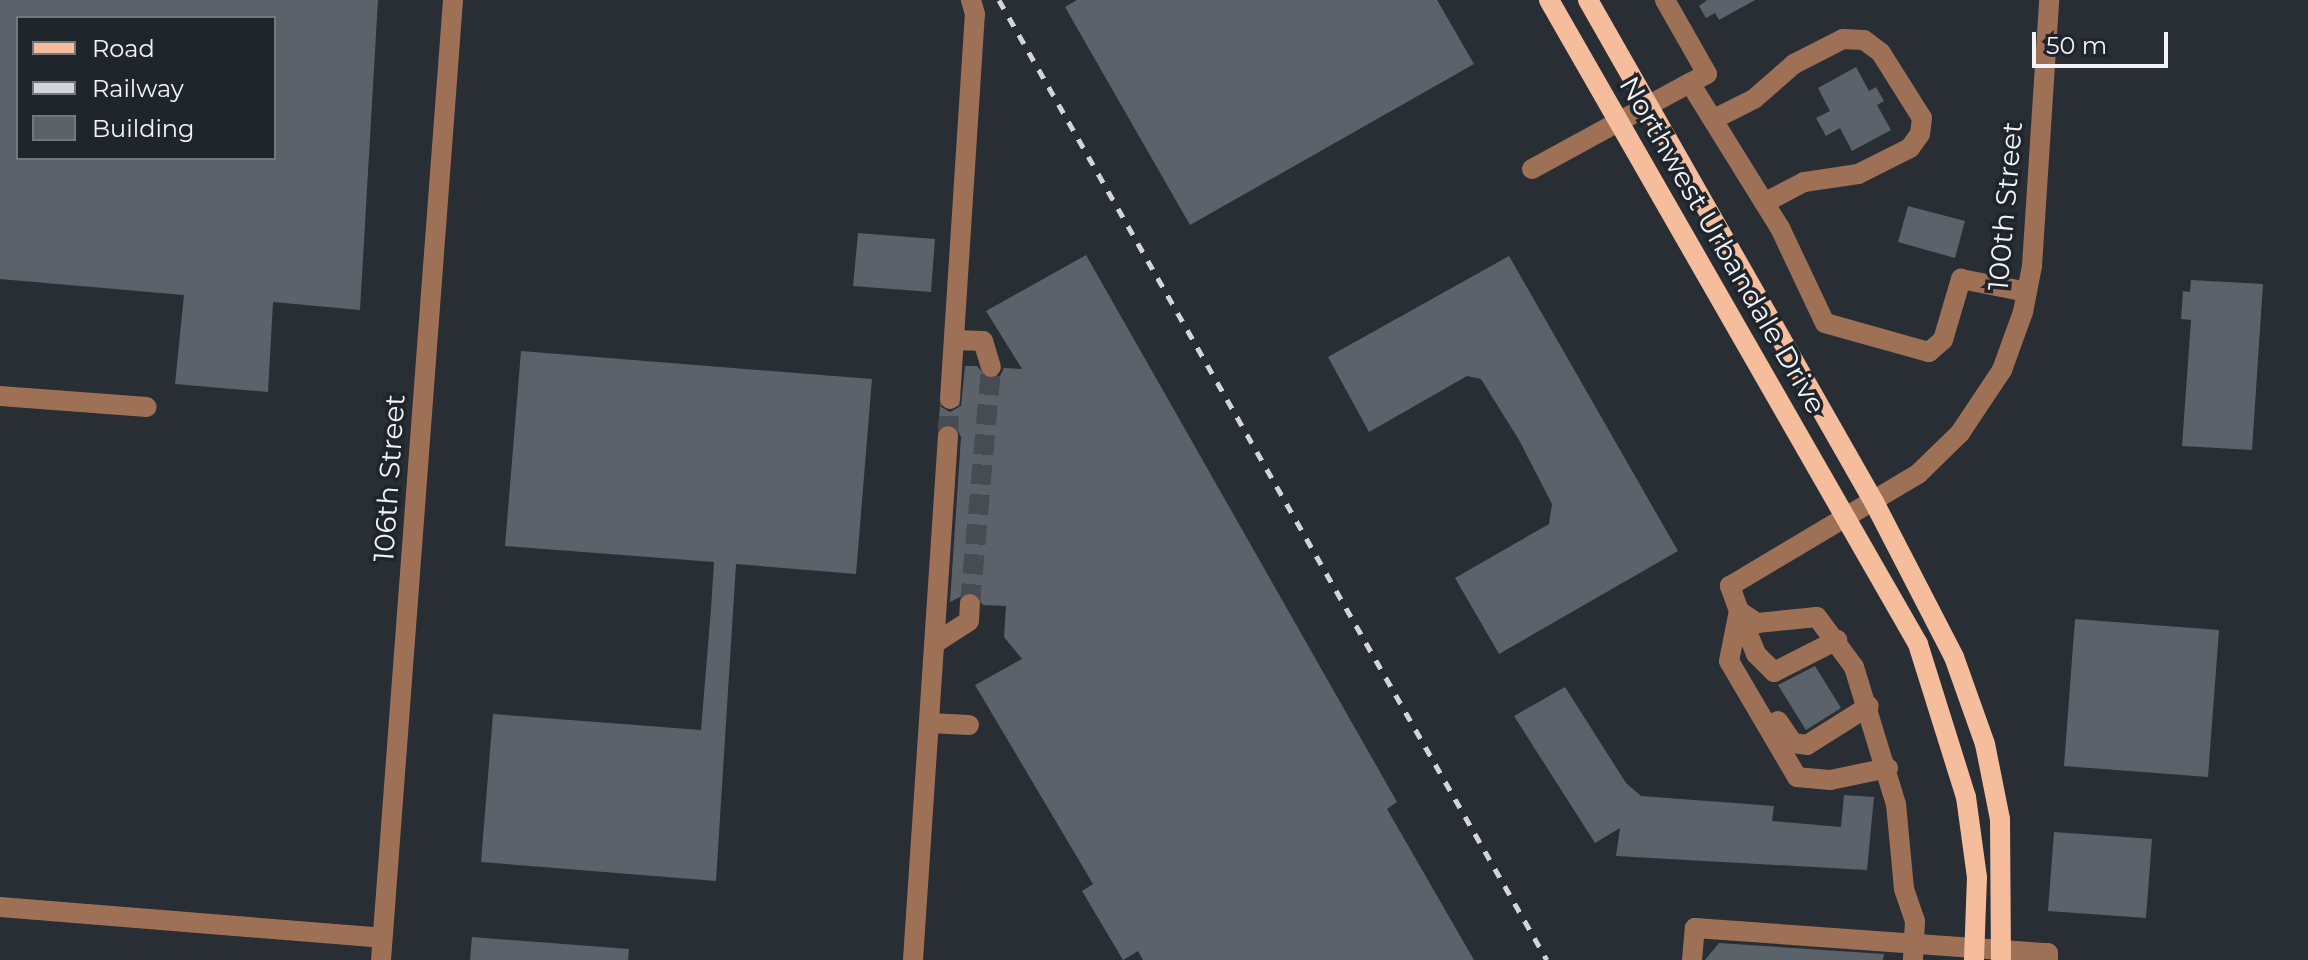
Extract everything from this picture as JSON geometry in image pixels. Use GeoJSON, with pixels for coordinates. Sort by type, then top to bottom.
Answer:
{"type":"FeatureCollection","features":[{"type":"Feature","properties":{"kind":"main road","name":"Northwest Urbandale Drive"},"geometry":{"type":"LineString","coordinates":[[1549,0],[1848,518]]}},
{"type":"Feature","properties":{"kind":"main road","name":"Northwest Urbandale Drive"},"geometry":{"type":"LineString","coordinates":[[1588,0],[1874,502]]}},
{"type":"Feature","properties":{"kind":"main road"},"geometry":{"type":"LineString","coordinates":[[1874,502],[1929,600],[1985,744],[2002,849],[2001,955]]}},
{"type":"Feature","properties":{"kind":"main road"},"geometry":{"type":"LineString","coordinates":[[1848,518],[1918,644],[1945,718],[1973,843],[1974,954]]}},
{"type":"Feature","properties":{"kind":"street","name":"106th Street"},"geometry":{"type":"LineString","coordinates":[[381,960],[453,0]]}},
{"type":"Feature","properties":{"kind":"street"},"geometry":{"type":"LineString","coordinates":[[950,399],[975,14],[971,0]]}},
{"type":"Feature","properties":{"kind":"street"},"geometry":{"type":"LineString","coordinates":[[1532,169],[1618,119],[1707,74],[1665,0]]}},
{"type":"Feature","properties":{"kind":"street","name":"100th Street"},"geometry":{"type":"LineString","coordinates":[[1739,611],[1730,586],[1918,474],[1982,404],[2016,337],[2027,292],[2049,0]]}},
{"type":"Feature","properties":{"kind":"street"},"geometry":{"type":"LineString","coordinates":[[1714,119],[1754,99],[1794,64],[1843,39],[1864,40],[1881,53],[1922,118],[1920,134],[1910,148],[1858,174],[1804,182],[1764,203]]}},
{"type":"Feature","properties":{"kind":"street"},"geometry":{"type":"LineString","coordinates":[[1690,83],[1764,203],[1825,323],[1929,352],[1943,340],[1961,279],[2027,292]]}},
{"type":"Feature","properties":{"kind":"street"},"geometry":{"type":"LineString","coordinates":[[955,340],[983,341],[991,367]]}},
{"type":"Feature","properties":{"kind":"street"},"geometry":{"type":"LineString","coordinates":[[0,396],[147,407]]}},
{"type":"Feature","properties":{"kind":"street"},"geometry":{"type":"LineString","coordinates":[[913,960],[948,436]]}},
{"type":"Feature","properties":{"kind":"street"},"geometry":{"type":"LineString","coordinates":[[935,643],[969,621],[970,604]]}},
{"type":"Feature","properties":{"kind":"street"},"geometry":{"type":"LineString","coordinates":[[1739,611],[1756,654],[1774,672],[1837,640]]}},
{"type":"Feature","properties":{"kind":"street"},"geometry":{"type":"LineString","coordinates":[[1739,611],[1757,623],[1817,617],[1837,640],[1869,706],[1888,768],[1904,889],[1915,921],[1902,951]]}},
{"type":"Feature","properties":{"kind":"street"},"geometry":{"type":"LineString","coordinates":[[1739,611],[1729,661],[1797,777],[1830,780],[1888,768]]}},
{"type":"Feature","properties":{"kind":"street"},"geometry":{"type":"LineString","coordinates":[[1731,651],[1793,743],[1807,745],[1869,706]]}},
{"type":"Feature","properties":{"kind":"street"},"geometry":{"type":"LineString","coordinates":[[929,723],[969,725]]}},
{"type":"Feature","properties":{"kind":"street"},"geometry":{"type":"LineString","coordinates":[[0,907],[382,938]]}},
{"type":"Feature","properties":{"kind":"street"},"geometry":{"type":"LineString","coordinates":[[1692,960],[1695,928],[1902,951],[2001,955],[2048,953],[2048,960]]}},
{"type":"Feature","properties":{"kind":"building"},"geometry":{"type":"Polygon","coordinates":[[[0,0],[378,0],[360,310],[273,302],[268,392],[175,384],[184,295],[0,279],[0,0]]]}},
{"type":"Feature","properties":{"kind":"building"},"geometry":{"type":"Polygon","coordinates":[[[1077,0],[1437,0],[1474,64],[1190,225],[1065,7],[1077,0]]]}},
{"type":"Feature","properties":{"kind":"building"},"geometry":{"type":"Polygon","coordinates":[[[1707,0],[1755,0],[1719,20],[1715,13],[1706,18],[1699,6],[1707,0]]]}},
{"type":"Feature","properties":{"kind":"building"},"geometry":{"type":"Polygon","coordinates":[[[1856,67],[1869,91],[1876,87],[1884,101],[1877,105],[1891,130],[1852,151],[1840,128],[1826,136],[1816,118],[1830,111],[1818,88],[1856,67]]]}},
{"type":"Feature","properties":{"kind":"building"},"geometry":{"type":"Polygon","coordinates":[[[1908,206],[1965,221],[1955,258],[1898,242],[1908,206]]]}},
{"type":"Feature","properties":{"kind":"building"},"geometry":{"type":"Polygon","coordinates":[[[858,233],[935,239],[931,292],[853,286],[858,233]]]}},
{"type":"Feature","properties":{"kind":"building"},"geometry":{"type":"Polygon","coordinates":[[[1086,255],[1397,802],[1387,809],[1474,960],[1143,960],[1138,951],[1123,960],[1082,891],[1093,884],[975,685],[1022,659],[1004,637],[1006,606],[983,605],[972,591],[950,602],[961,437],[955,425],[938,428],[940,406],[950,412],[961,406],[965,366],[977,366],[989,380],[1000,376],[1004,368],[1022,369],[986,311],[1086,255]]]}},
{"type":"Feature","properties":{"kind":"building"},"geometry":{"type":"Polygon","coordinates":[[[1509,256],[1678,551],[1499,654],[1455,578],[1549,524],[1552,504],[1519,440],[1481,379],[1467,376],[1369,432],[1328,357],[1509,256]]]}},
{"type":"Feature","properties":{"kind":"building"},"geometry":{"type":"Polygon","coordinates":[[[2191,280],[2263,284],[2252,450],[2182,446],[2191,320],[2181,319],[2183,291],[2190,292],[2191,280]]]}},
{"type":"Feature","properties":{"kind":"building"},"geometry":{"type":"Polygon","coordinates":[[[521,351],[872,379],[856,574],[736,564],[716,881],[481,862],[493,714],[701,730],[711,609],[714,562],[505,546],[521,351]]]}},
{"type":"Feature","properties":{"kind":"building"},"geometry":{"type":"Polygon","coordinates":[[[2075,619],[2219,630],[2208,777],[2064,766],[2075,619]]]}},
{"type":"Feature","properties":{"kind":"building"},"geometry":{"type":"Polygon","coordinates":[[[1815,666],[1841,708],[1806,730],[1778,685],[1815,666]]]}},
{"type":"Feature","properties":{"kind":"building"},"geometry":{"type":"Polygon","coordinates":[[[1565,687],[1626,783],[1641,796],[1774,806],[1772,821],[1841,827],[1844,795],[1874,797],[1867,870],[1616,856],[1620,828],[1595,843],[1514,716],[1565,687]]]}},
{"type":"Feature","properties":{"kind":"building"},"geometry":{"type":"Polygon","coordinates":[[[2054,832],[2152,839],[2146,918],[2048,911],[2054,832]]]}},
{"type":"Feature","properties":{"kind":"building"},"geometry":{"type":"Polygon","coordinates":[[[472,937],[629,949],[628,960],[470,960],[472,937]]]}},
{"type":"Feature","properties":{"kind":"building"},"geometry":{"type":"Polygon","coordinates":[[[1719,943],[1884,954],[1883,960],[1705,960],[1719,943]]]}},
{"type":"Feature","properties":{"kind":"tunnel"},"geometry":{"type":"LineString","coordinates":[[970,604],[991,367]]}},
{"type":"Feature","properties":{"kind":"tunnel"},"geometry":{"type":"LineString","coordinates":[[948,436],[950,399]]}},
{"type":"Feature","properties":{"kind":"railway"},"geometry":{"type":"LineString","coordinates":[[999,0],[1547,960]]}}]}
